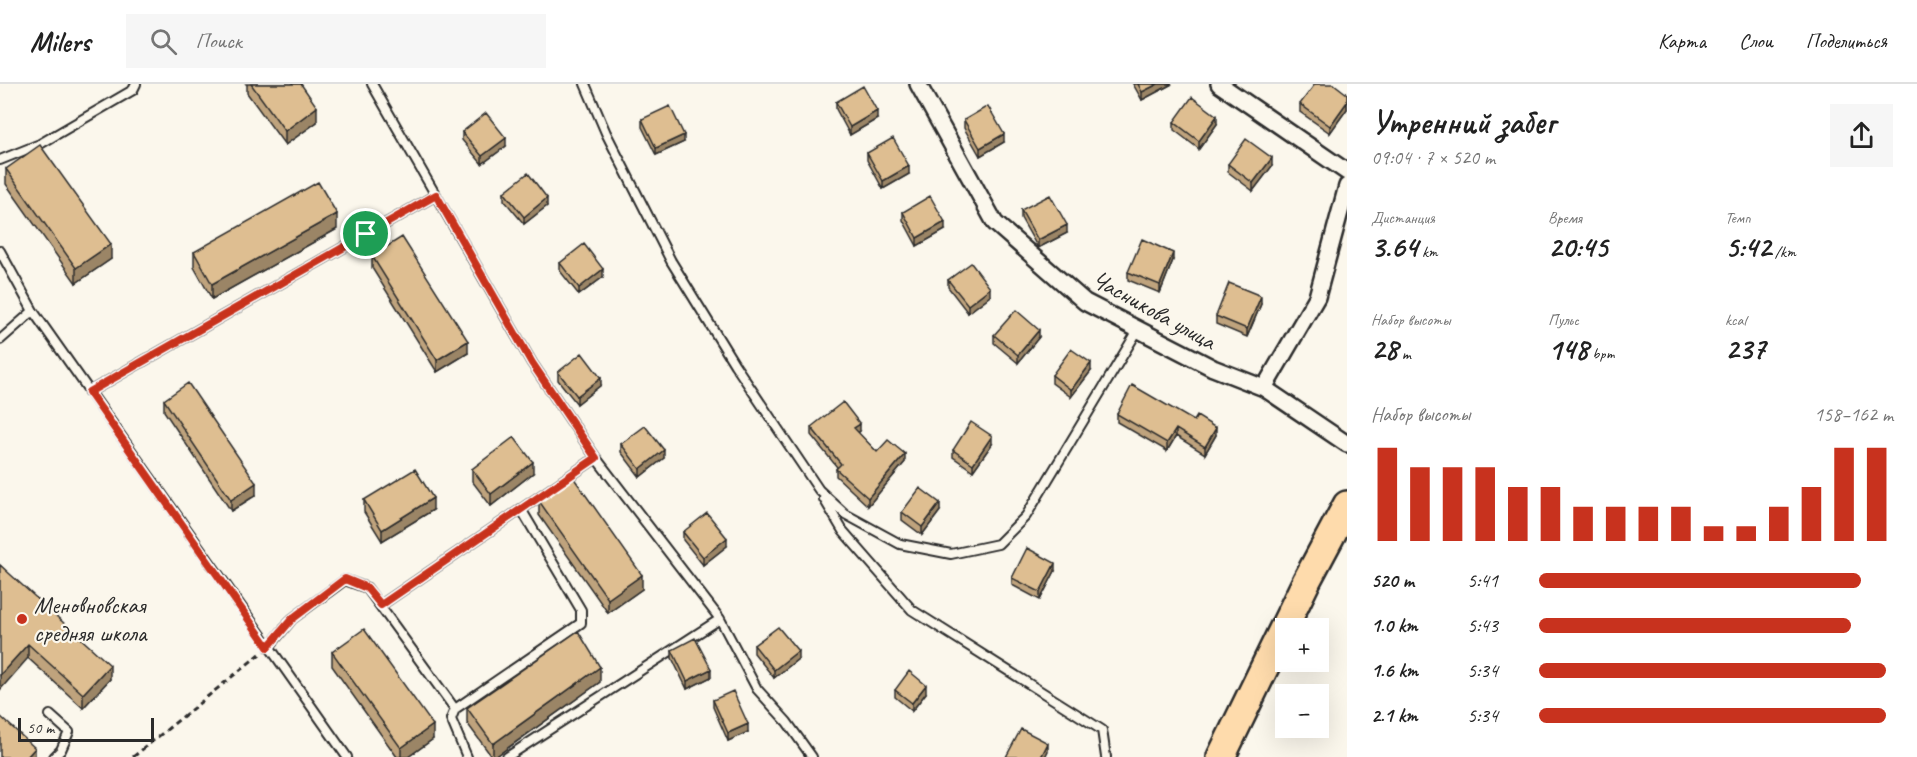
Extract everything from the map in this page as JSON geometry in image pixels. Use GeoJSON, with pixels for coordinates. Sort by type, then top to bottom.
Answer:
{"type":"FeatureCollection","features":[{"type":"Feature","properties":{"kind":"highway"},"geometry":{"type":"LineString","coordinates":[[1221,757],[1307,580],[1347,505]]}},
{"type":"Feature","properties":{"kind":"street","name":"Часникова улица"},"geometry":{"type":"LineString","coordinates":[[918,84],[995,223],[1085,302],[1213,368],[1264,388],[1347,444]]}},
{"type":"Feature","properties":{"kind":"street"},"geometry":{"type":"LineString","coordinates":[[1219,84],[1347,172]]}},
{"type":"Feature","properties":{"kind":"street"},"geometry":{"type":"LineString","coordinates":[[1264,388],[1317,297],[1347,186]]}},
{"type":"Feature","properties":{"kind":"lane"},"geometry":{"type":"LineString","coordinates":[[0,160],[40,144],[134,90],[136,84]]}},
{"type":"Feature","properties":{"kind":"lane"},"geometry":{"type":"LineString","coordinates":[[372,84],[532,363],[596,458],[720,619],[757,689],[788,722],[812,757]]}},
{"type":"Feature","properties":{"kind":"lane"},"geometry":{"type":"LineString","coordinates":[[585,84],[606,133],[671,261],[735,365],[819,490],[843,531],[912,610],[1102,730],[1106,757]]}},
{"type":"Feature","properties":{"kind":"lane"},"geometry":{"type":"LineString","coordinates":[[89,392],[436,195]]}},
{"type":"Feature","properties":{"kind":"lane"},"geometry":{"type":"LineString","coordinates":[[0,251],[33,311],[346,757]]}},
{"type":"Feature","properties":{"kind":"lane"},"geometry":{"type":"LineString","coordinates":[[0,340],[33,311]]}},
{"type":"Feature","properties":{"kind":"lane"},"geometry":{"type":"LineString","coordinates":[[819,490],[845,514],[900,544],[951,554],[998,544],[1026,516],[1138,330]]}},
{"type":"Feature","properties":{"kind":"lane"},"geometry":{"type":"LineString","coordinates":[[381,605],[596,458]]}},
{"type":"Feature","properties":{"kind":"lane"},"geometry":{"type":"LineString","coordinates":[[467,757],[451,719],[455,709],[581,623],[581,610],[521,509]]}},
{"type":"Feature","properties":{"kind":"lane"},"geometry":{"type":"LineString","coordinates":[[268,647],[292,619],[345,579],[367,588],[455,709]]}},
{"type":"Feature","properties":{"kind":"lane"},"geometry":{"type":"LineString","coordinates":[[507,757],[720,619]]}},
{"type":"Feature","properties":{"kind":"lane"},"geometry":{"type":"LineString","coordinates":[[50,715],[69,732],[61,750],[54,757]]}},
{"type":"Feature","properties":{"kind":"path"},"geometry":{"type":"LineString","coordinates":[[133,757],[268,647]]}},
{"type":"Feature","properties":{"kind":"building"},"geometry":{"type":"Polygon","coordinates":[[[251,84],[301,84],[317,107],[285,131],[251,84]]]}},
{"type":"Feature","properties":{"kind":"building"},"geometry":{"type":"Polygon","coordinates":[[[1138,84],[1158,84],[1142,92],[1138,84]]]}},
{"type":"Feature","properties":{"kind":"building"},"geometry":{"type":"Polygon","coordinates":[[[1315,84],[1334,84],[1347,94],[1347,102],[1330,126],[1300,104],[1315,84]]]}},
{"type":"Feature","properties":{"kind":"building"},"geometry":{"type":"Polygon","coordinates":[[[863,86],[877,111],[850,127],[836,102],[863,86]]]}},
{"type":"Feature","properties":{"kind":"building"},"geometry":{"type":"Polygon","coordinates":[[[1192,97],[1217,116],[1199,141],[1174,122],[1192,97]]]}},
{"type":"Feature","properties":{"kind":"building"},"geometry":{"type":"Polygon","coordinates":[[[670,106],[684,135],[656,148],[642,119],[670,106]]]}},
{"type":"Feature","properties":{"kind":"building"},"geometry":{"type":"Polygon","coordinates":[[[988,106],[1004,134],[980,148],[964,120],[988,106]]]}},
{"type":"Feature","properties":{"kind":"building"},"geometry":{"type":"Polygon","coordinates":[[[486,113],[506,138],[482,156],[462,132],[486,113]]]}},
{"type":"Feature","properties":{"kind":"building"},"geometry":{"type":"Polygon","coordinates":[[[893,138],[909,166],[883,181],[867,153],[893,138]]]}},
{"type":"Feature","properties":{"kind":"building"},"geometry":{"type":"Polygon","coordinates":[[[1246,139],[1272,158],[1253,183],[1228,164],[1246,139]]]}},
{"type":"Feature","properties":{"kind":"building"},"geometry":{"type":"Polygon","coordinates":[[[40,145],[111,244],[76,268],[6,169],[40,145]]]}},
{"type":"Feature","properties":{"kind":"building"},"geometry":{"type":"Polygon","coordinates":[[[528,173],[547,198],[524,217],[504,192],[528,173]]]}},
{"type":"Feature","properties":{"kind":"building"},"geometry":{"type":"Polygon","coordinates":[[[318,182],[337,214],[212,284],[194,252],[318,182]]]}},
{"type":"Feature","properties":{"kind":"building"},"geometry":{"type":"Polygon","coordinates":[[[1050,195],[1067,225],[1038,240],[1021,210],[1050,195]]]}},
{"type":"Feature","properties":{"kind":"building"},"geometry":{"type":"Polygon","coordinates":[[[930,196],[945,222],[917,238],[903,212],[930,196]]]}},
{"type":"Feature","properties":{"kind":"building"},"geometry":{"type":"Polygon","coordinates":[[[402,237],[468,341],[437,360],[372,256],[402,237]]]}},
{"type":"Feature","properties":{"kind":"building"},"geometry":{"type":"Polygon","coordinates":[[[1142,239],[1173,253],[1160,285],[1128,272],[1142,239]]]}},
{"type":"Feature","properties":{"kind":"building"},"geometry":{"type":"Polygon","coordinates":[[[584,244],[603,269],[579,288],[560,263],[584,244]]]}},
{"type":"Feature","properties":{"kind":"building"},"geometry":{"type":"Polygon","coordinates":[[[971,263],[990,288],[968,305],[948,280],[971,263]]]}},
{"type":"Feature","properties":{"kind":"building"},"geometry":{"type":"Polygon","coordinates":[[[1229,283],[1261,296],[1247,329],[1216,316],[1229,283]]]}},
{"type":"Feature","properties":{"kind":"building"},"geometry":{"type":"Polygon","coordinates":[[[1016,310],[1039,330],[1018,355],[994,335],[1016,310]]]}},
{"type":"Feature","properties":{"kind":"building"},"geometry":{"type":"Polygon","coordinates":[[[1071,349],[1091,363],[1071,390],[1052,375],[1071,349]]]}},
{"type":"Feature","properties":{"kind":"building"},"geometry":{"type":"Polygon","coordinates":[[[582,353],[601,378],[577,396],[558,372],[582,353]]]}},
{"type":"Feature","properties":{"kind":"building"},"geometry":{"type":"Polygon","coordinates":[[[188,383],[256,483],[231,500],[164,400],[188,383]]]}},
{"type":"Feature","properties":{"kind":"building"},"geometry":{"type":"Polygon","coordinates":[[[1132,385],[1194,421],[1197,416],[1216,428],[1205,447],[1176,429],[1167,443],[1117,414],[1132,385]]]}},
{"type":"Feature","properties":{"kind":"building"},"geometry":{"type":"Polygon","coordinates":[[[843,402],[860,424],[854,428],[877,452],[888,440],[905,454],[868,498],[836,469],[841,464],[811,427],[843,402]]]}},
{"type":"Feature","properties":{"kind":"building"},"geometry":{"type":"Polygon","coordinates":[[[971,422],[992,436],[973,464],[953,450],[971,422]]]}},
{"type":"Feature","properties":{"kind":"building"},"geometry":{"type":"Polygon","coordinates":[[[645,426],[664,450],[640,469],[621,444],[645,426]]]}},
{"type":"Feature","properties":{"kind":"building"},"geometry":{"type":"Polygon","coordinates":[[[514,437],[533,462],[491,494],[472,469],[514,437]]]}},
{"type":"Feature","properties":{"kind":"building"},"geometry":{"type":"Polygon","coordinates":[[[415,469],[433,498],[382,530],[364,500],[415,469]]]}},
{"type":"Feature","properties":{"kind":"building"},"geometry":{"type":"Polygon","coordinates":[[[573,477],[642,575],[608,599],[539,501],[573,477]]]}},
{"type":"Feature","properties":{"kind":"building"},"geometry":{"type":"Polygon","coordinates":[[[920,488],[940,503],[922,527],[902,512],[920,488]]]}},
{"type":"Feature","properties":{"kind":"building"},"geometry":{"type":"Polygon","coordinates":[[[707,513],[727,538],[703,557],[683,532],[707,513]]]}},
{"type":"Feature","properties":{"kind":"building"},"geometry":{"type":"Polygon","coordinates":[[[1027,548],[1055,563],[1040,592],[1012,578],[1027,548]]]}},
{"type":"Feature","properties":{"kind":"building","name":"Меновновская средняя школа"},"geometry":{"type":"Polygon","coordinates":[[[0,565],[110,665],[83,694],[28,644],[0,675],[0,565]]]}},
{"type":"Feature","properties":{"kind":"building"},"geometry":{"type":"Polygon","coordinates":[[[778,627],[798,651],[774,670],[754,645],[778,627]]]}},
{"type":"Feature","properties":{"kind":"building"},"geometry":{"type":"Polygon","coordinates":[[[364,629],[433,725],[401,748],[332,652],[364,629]]]}},
{"type":"Feature","properties":{"kind":"building"},"geometry":{"type":"Polygon","coordinates":[[[578,631],[600,667],[493,744],[467,708],[578,631]]]}},
{"type":"Feature","properties":{"kind":"building"},"geometry":{"type":"Polygon","coordinates":[[[695,638],[711,669],[687,681],[672,650],[695,638]]]}},
{"type":"Feature","properties":{"kind":"building"},"geometry":{"type":"Polygon","coordinates":[[[909,671],[926,685],[912,703],[895,690],[909,671]]]}},
{"type":"Feature","properties":{"kind":"building"},"geometry":{"type":"Polygon","coordinates":[[[733,691],[748,724],[728,733],[713,700],[733,691]]]}},
{"type":"Feature","properties":{"kind":"building"},"geometry":{"type":"Polygon","coordinates":[[[0,716],[35,748],[27,757],[0,757],[0,716]]]}},
{"type":"Feature","properties":{"kind":"building"},"geometry":{"type":"Polygon","coordinates":[[[1021,729],[1048,743],[1041,757],[1006,757],[1021,729]]]}},
{"type":"Feature","properties":{"kind":"place","name":"Меновновская средняя школа"},"geometry":{"type":"Point","coordinates":[22,619]}},
{"type":"Feature","properties":{"kind":"route"},"geometry":{"type":"LineString","coordinates":[[436,195],[532,363],[596,458],[381,605],[367,588],[345,579],[292,619],[268,647],[89,392],[366,234],[436,195]]}}]}
